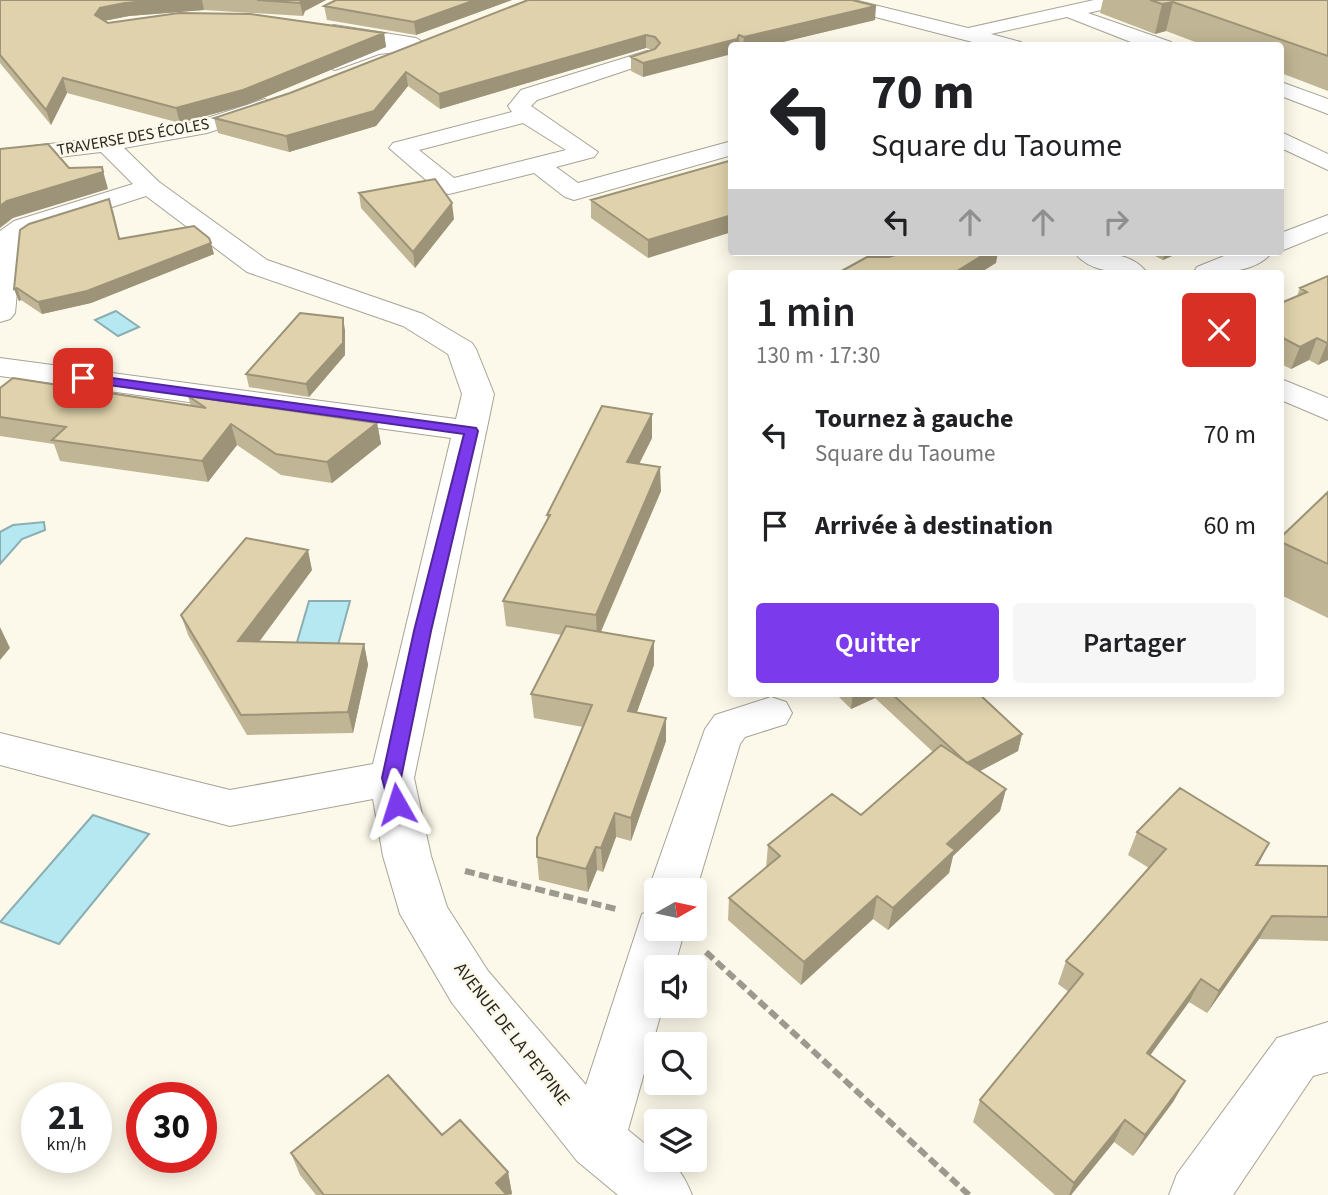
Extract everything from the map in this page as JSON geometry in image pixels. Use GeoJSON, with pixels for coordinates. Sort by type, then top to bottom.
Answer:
{"type":"FeatureCollection","features":[{"type":"Feature","properties":{"kind":"street"},"geometry":{"type":"LineString","coordinates":[[832,0],[999,42]]}},
{"type":"Feature","properties":{"kind":"street"},"geometry":{"type":"LineString","coordinates":[[966,33],[1119,0]]}},
{"type":"Feature","properties":{"kind":"street"},"geometry":{"type":"LineString","coordinates":[[1068,11],[1151,42]]}},
{"type":"Feature","properties":{"kind":"street"},"geometry":{"type":"LineString","coordinates":[[312,28],[416,44]]}},
{"type":"Feature","properties":{"kind":"street"},"geometry":{"type":"LineString","coordinates":[[317,75],[438,36]]}},
{"type":"Feature","properties":{"kind":"street"},"geometry":{"type":"LineString","coordinates":[[526,116],[401,148],[449,187],[540,166],[586,152],[526,116],[519,106],[529,95],[648,57]]}},
{"type":"Feature","properties":{"kind":"street"},"geometry":{"type":"LineString","coordinates":[[1284,89],[1328,107]]}},
{"type":"Feature","properties":{"kind":"street","name":"TRAVERSE DES ÉCOLES"},"geometry":{"type":"LineString","coordinates":[[0,157],[107,144],[200,128],[247,114],[285,97]]}},
{"type":"Feature","properties":{"kind":"street"},"geometry":{"type":"LineString","coordinates":[[1284,141],[1328,163]]}},
{"type":"Feature","properties":{"kind":"street","name":"AVENUE DE LA PEYPINE"},"geometry":{"type":"LineString","coordinates":[[107,144],[150,187],[257,266],[413,320],[461,349],[478,394],[422,631],[392,778],[407,856],[425,914],[470,987],[597,1141],[663,1195]]}},
{"type":"Feature","properties":{"kind":"street"},"geometry":{"type":"LineString","coordinates":[[540,166],[574,191],[728,149]]}},
{"type":"Feature","properties":{"kind":"street"},"geometry":{"type":"LineString","coordinates":[[0,313],[9,237],[23,227],[150,187]]}},
{"type":"Feature","properties":{"kind":"street"},"geometry":{"type":"LineString","coordinates":[[1284,242],[1328,223]]}},
{"type":"Feature","properties":{"kind":"street"},"geometry":{"type":"LineString","coordinates":[[1097,256],[1127,270]]}},
{"type":"Feature","properties":{"kind":"street"},"geometry":{"type":"LineString","coordinates":[[1214,270],[1248,256]]}},
{"type":"Feature","properties":{"kind":"street"},"geometry":{"type":"LineString","coordinates":[[0,367],[471,431]]}},
{"type":"Feature","properties":{"kind":"street"},"geometry":{"type":"LineString","coordinates":[[1284,389],[1328,410]]}},
{"type":"Feature","properties":{"kind":"street"},"geometry":{"type":"LineString","coordinates":[[677,878],[720,740],[730,726],[771,713]]}},
{"type":"Feature","properties":{"kind":"street"},"geometry":{"type":"LineString","coordinates":[[0,749],[230,808],[392,778]]}},
{"type":"Feature","properties":{"kind":"street"},"geometry":{"type":"LineString","coordinates":[[597,1141],[655,942]]}},
{"type":"Feature","properties":{"kind":"street"},"geometry":{"type":"LineString","coordinates":[[1198,1195],[1296,1056],[1328,1047]]}},
{"type":"Feature","properties":{"kind":"path"},"geometry":{"type":"LineString","coordinates":[[407,856],[644,925]]}},
{"type":"Feature","properties":{"kind":"path"},"geometry":{"type":"LineString","coordinates":[[685,942],[715,957],[969,1195]]}},
{"type":"Feature","properties":{"kind":"water"},"geometry":{"type":"Polygon","coordinates":[[[116,311],[139,327],[118,336],[95,320],[116,311]]]}},
{"type":"Feature","properties":{"kind":"water"},"geometry":{"type":"Polygon","coordinates":[[[44,522],[45,530],[22,539],[0,564],[0,532],[13,525],[44,522]]]}},
{"type":"Feature","properties":{"kind":"water"},"geometry":{"type":"Polygon","coordinates":[[[309,601],[350,601],[335,656],[293,656],[309,601]]]}},
{"type":"Feature","properties":{"kind":"water"},"geometry":{"type":"Polygon","coordinates":[[[93,815],[149,834],[59,944],[0,922],[93,815]]]}},
{"type":"Feature","properties":{"kind":"building"},"geometry":{"type":"Polygon","coordinates":[[[0,0],[157,0],[100,8],[95,15],[108,23],[179,13],[250,14],[384,33],[243,90],[176,108],[63,78],[46,110],[0,55],[0,0]]]}},
{"type":"Feature","properties":{"kind":"building"},"geometry":{"type":"Polygon","coordinates":[[[257,0],[301,0],[300,3],[257,0]]]}},
{"type":"Feature","properties":{"kind":"building"},"geometry":{"type":"Polygon","coordinates":[[[336,0],[475,0],[414,22],[324,6],[336,0]]]}},
{"type":"Feature","properties":{"kind":"building"},"geometry":{"type":"Polygon","coordinates":[[[528,0],[852,0],[876,6],[744,37],[739,35],[737,39],[643,63],[631,57],[655,49],[660,43],[655,37],[646,35],[439,94],[406,72],[374,111],[286,136],[214,118],[290,93],[528,0]]]}},
{"type":"Feature","properties":{"kind":"building"},"geometry":{"type":"Polygon","coordinates":[[[1150,0],[1328,0],[1328,56],[1173,2],[1162,4],[1150,0]]]}},
{"type":"Feature","properties":{"kind":"building"},"geometry":{"type":"Polygon","coordinates":[[[48,144],[69,168],[102,167],[103,172],[7,201],[0,206],[0,149],[48,144]]]}},
{"type":"Feature","properties":{"kind":"building"},"geometry":{"type":"Polygon","coordinates":[[[728,161],[728,216],[648,240],[591,200],[728,161]]]}},
{"type":"Feature","properties":{"kind":"building"},"geometry":{"type":"Polygon","coordinates":[[[435,179],[452,203],[413,252],[359,193],[435,179]]]}},
{"type":"Feature","properties":{"kind":"building"},"geometry":{"type":"Polygon","coordinates":[[[109,199],[119,239],[194,226],[209,238],[211,243],[87,291],[38,302],[17,288],[14,289],[20,230],[29,224],[109,199]]]}},
{"type":"Feature","properties":{"kind":"building"},"geometry":{"type":"Polygon","coordinates":[[[982,256],[959,270],[843,270],[867,257],[982,256]]]}},
{"type":"Feature","properties":{"kind":"building"},"geometry":{"type":"Polygon","coordinates":[[[1328,276],[1327,343],[1317,338],[1300,347],[1284,339],[1284,302],[1307,292],[1300,288],[1328,276]]]}},
{"type":"Feature","properties":{"kind":"building"},"geometry":{"type":"Polygon","coordinates":[[[300,313],[343,318],[343,343],[306,384],[246,374],[300,313]]]}},
{"type":"Feature","properties":{"kind":"building"},"geometry":{"type":"Polygon","coordinates":[[[13,378],[206,408],[188,396],[377,423],[327,462],[276,454],[231,424],[202,461],[52,440],[66,427],[0,417],[0,388],[13,378]]]}},
{"type":"Feature","properties":{"kind":"building"},"geometry":{"type":"Polygon","coordinates":[[[602,406],[652,414],[627,462],[660,467],[596,615],[503,601],[550,515],[547,515],[602,406]]]}},
{"type":"Feature","properties":{"kind":"building"},"geometry":{"type":"Polygon","coordinates":[[[1328,492],[1328,564],[1284,543],[1284,534],[1328,492]]]}},
{"type":"Feature","properties":{"kind":"building"},"geometry":{"type":"Polygon","coordinates":[[[246,538],[308,550],[238,641],[364,644],[348,712],[241,715],[181,615],[246,538]]]}},
{"type":"Feature","properties":{"kind":"building"},"geometry":{"type":"Polygon","coordinates":[[[566,626],[654,641],[628,711],[666,718],[631,818],[615,813],[601,848],[596,847],[586,869],[537,857],[537,838],[592,705],[531,694],[566,626]]]}},
{"type":"Feature","properties":{"kind":"building"},"geometry":{"type":"Polygon","coordinates":[[[895,697],[982,697],[1022,734],[967,763],[895,697]]]}},
{"type":"Feature","properties":{"kind":"building"},"geometry":{"type":"Polygon","coordinates":[[[941,745],[1006,789],[947,844],[955,850],[893,908],[877,896],[804,962],[729,898],[780,856],[768,845],[832,794],[861,815],[941,745]]]}},
{"type":"Feature","properties":{"kind":"building"},"geometry":{"type":"Polygon","coordinates":[[[1180,788],[1269,843],[1256,865],[1328,866],[1328,917],[1272,916],[1219,991],[1201,979],[1147,1053],[1185,1081],[1145,1135],[1125,1120],[1074,1183],[980,1100],[1083,974],[1066,961],[1166,849],[1137,832],[1180,788]]]}},
{"type":"Feature","properties":{"kind":"building"},"geometry":{"type":"Polygon","coordinates":[[[388,1075],[442,1135],[460,1120],[508,1172],[496,1183],[507,1195],[324,1195],[291,1153],[388,1075]]]}},
{"type":"Feature","properties":{"kind":"route"},"geometry":{"type":"LineString","coordinates":[[83,378],[471,431],[422,631],[392,778],[397,804]]}}]}
